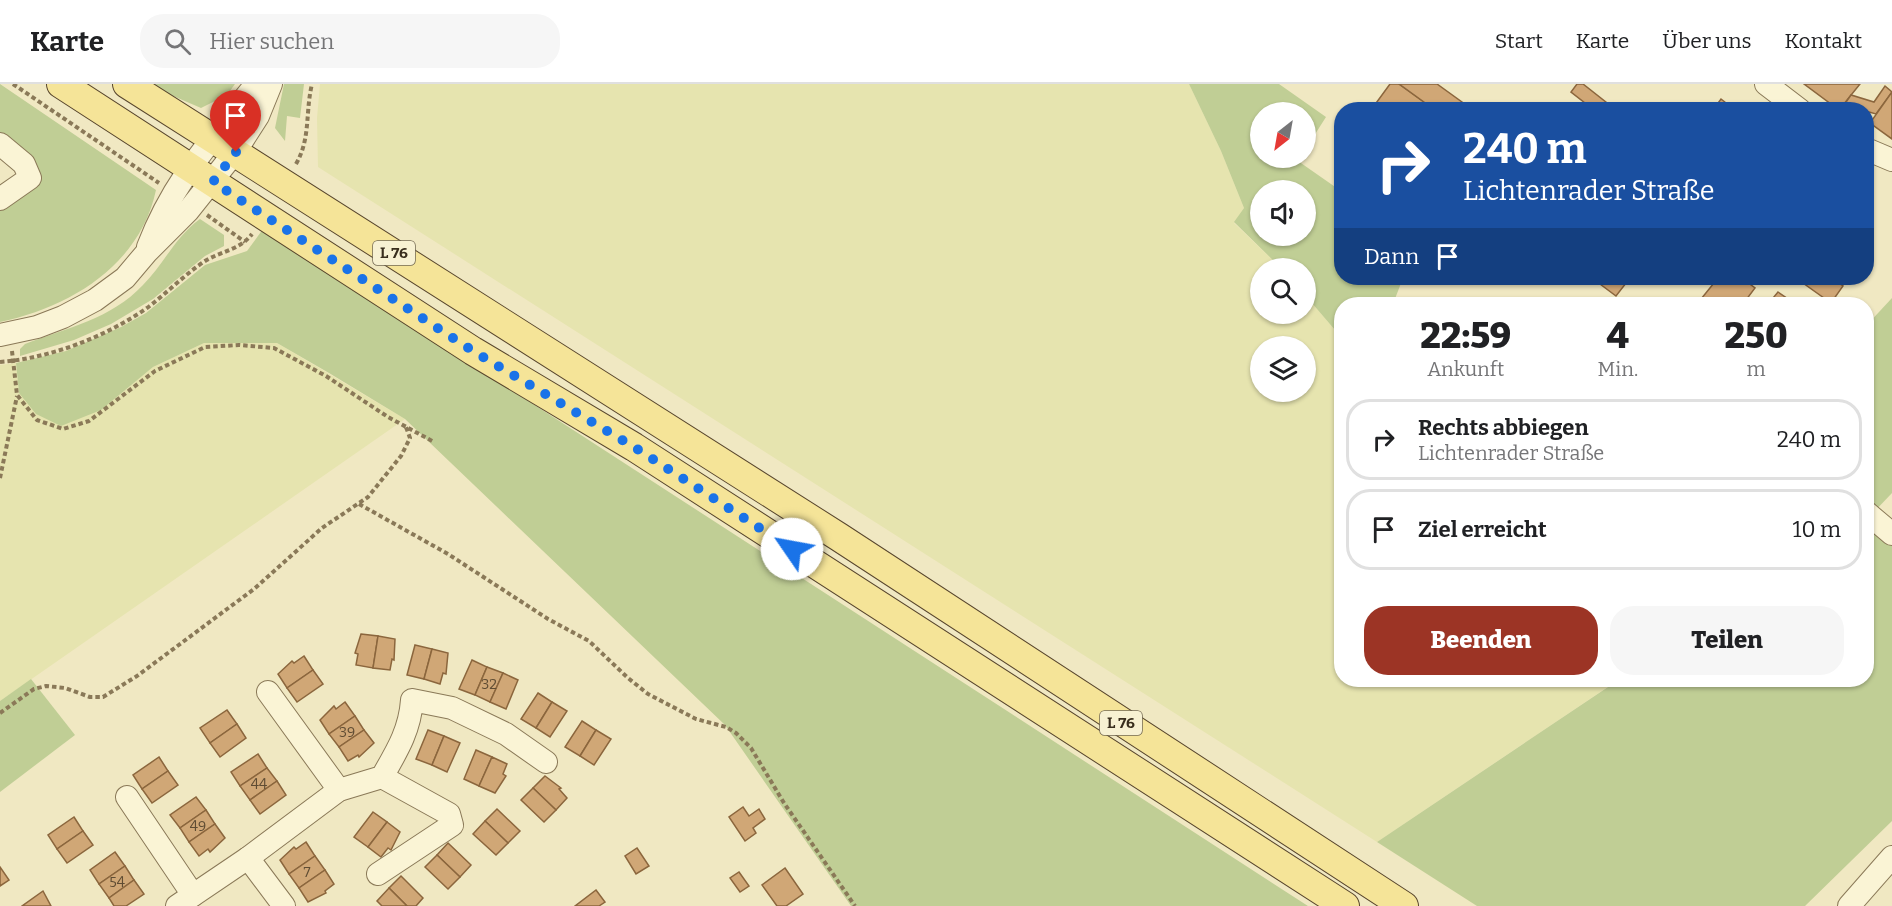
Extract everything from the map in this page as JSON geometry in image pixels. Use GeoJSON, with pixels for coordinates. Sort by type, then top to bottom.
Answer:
{"type":"FeatureCollection","features":[{"type":"Feature","properties":{"kind":"main road","name":"L 76"},"geometry":{"type":"LineString","coordinates":[[61,84],[473,351],[634,447],[1345,906]]}},
{"type":"Feature","properties":{"kind":"main road","name":"L 76"},"geometry":{"type":"LineString","coordinates":[[127,84],[839,537],[1404,906]]}},
{"type":"Feature","properties":{"kind":"street"},"geometry":{"type":"LineString","coordinates":[[147,252],[166,205],[189,166],[256,84]]}},
{"type":"Feature","properties":{"kind":"street"},"geometry":{"type":"LineString","coordinates":[[0,335],[37,327],[63,317],[95,300],[125,278],[188,211],[236,152],[258,116],[271,84]]}},
{"type":"Feature","properties":{"kind":"street"},"geometry":{"type":"LineString","coordinates":[[1766,84],[1790,102]]}},
{"type":"Feature","properties":{"kind":"street"},"geometry":{"type":"LineString","coordinates":[[0,144],[24,165],[30,178],[0,199]]}},
{"type":"Feature","properties":{"kind":"street"},"geometry":{"type":"LineString","coordinates":[[1874,152],[1892,160]]}},
{"type":"Feature","properties":{"kind":"street"},"geometry":{"type":"LineString","coordinates":[[1874,519],[1892,534]]}},
{"type":"Feature","properties":{"kind":"street"},"geometry":{"type":"LineString","coordinates":[[268,692],[339,790]]}},
{"type":"Feature","properties":{"kind":"street"},"geometry":{"type":"LineString","coordinates":[[127,797],[185,901],[248,858],[339,790],[382,777],[404,740],[411,719],[412,700],[452,708],[506,734],[546,762]]}},
{"type":"Feature","properties":{"kind":"street"},"geometry":{"type":"LineString","coordinates":[[378,874],[452,825],[449,814],[382,777]]}},
{"type":"Feature","properties":{"kind":"street"},"geometry":{"type":"LineString","coordinates":[[1849,906],[1892,857]]}},
{"type":"Feature","properties":{"kind":"street"},"geometry":{"type":"LineString","coordinates":[[248,858],[284,906]]}},
{"type":"Feature","properties":{"kind":"path"},"geometry":{"type":"LineString","coordinates":[[13,84],[156,181]]}},
{"type":"Feature","properties":{"kind":"path"},"geometry":{"type":"LineString","coordinates":[[285,184],[305,149],[307,109],[312,84]]}},
{"type":"Feature","properties":{"kind":"path"},"geometry":{"type":"LineString","coordinates":[[208,215],[245,242]]}},
{"type":"Feature","properties":{"kind":"path"},"geometry":{"type":"LineString","coordinates":[[0,362],[57,350],[108,330],[145,309],[205,261],[245,242],[265,215]]}},
{"type":"Feature","properties":{"kind":"path"},"geometry":{"type":"LineString","coordinates":[[17,395],[37,420],[63,429],[89,421],[155,371],[205,346],[238,345],[274,348],[326,376],[388,417],[434,442]]}},
{"type":"Feature","properties":{"kind":"path"},"geometry":{"type":"LineString","coordinates":[[0,478],[17,395],[13,365]]}},
{"type":"Feature","properties":{"kind":"path"},"geometry":{"type":"LineString","coordinates":[[0,713],[34,689],[46,686],[65,688],[90,697],[104,697],[137,676],[254,589],[322,528],[368,497],[401,456],[410,438],[404,424]]}},
{"type":"Feature","properties":{"kind":"path"},"geometry":{"type":"LineString","coordinates":[[359,504],[448,554],[548,619],[589,641],[648,694],[696,719],[726,727],[736,733],[751,748],[784,803],[855,906]]}},
{"type":"Feature","properties":{"kind":"shaded area"},"geometry":{"type":"Polygon","coordinates":[[[320,84],[1189,84],[1221,151],[1244,208],[1234,223],[1250,238],[1250,246],[1258,246],[1271,258],[1250,258],[1250,324],[1316,324],[1316,308],[1334,329],[1334,687],[1608,687],[1377,842],[318,167],[317,118],[320,84]]]}},
{"type":"Feature","properties":{"kind":"shaded area"},"geometry":{"type":"Polygon","coordinates":[[[204,343],[277,343],[405,419],[0,701],[0,365],[16,363],[19,394],[101,410],[153,367],[204,343]]]}},
{"type":"Feature","properties":{"kind":"green space"},"geometry":{"type":"Polygon","coordinates":[[[0,84],[156,190],[148,217],[135,240],[99,279],[52,306],[0,322],[0,209],[35,184],[0,137],[0,84]]]}},
{"type":"Feature","properties":{"kind":"green space"},"geometry":{"type":"Polygon","coordinates":[[[152,84],[235,84],[227,95],[201,108],[164,92],[152,84]]]}},
{"type":"Feature","properties":{"kind":"green space"},"geometry":{"type":"Polygon","coordinates":[[[284,84],[304,84],[300,118],[287,116],[285,141],[275,128],[284,84]]]}},
{"type":"Feature","properties":{"kind":"green space"},"geometry":{"type":"Polygon","coordinates":[[[1189,84],[1279,84],[1305,102],[1250,102],[1250,168],[1308,168],[1334,186],[1334,285],[1400,285],[1396,297],[1334,297],[1334,329],[1316,308],[1316,258],[1271,258],[1259,246],[1316,246],[1316,180],[1250,180],[1250,238],[1234,222],[1244,208],[1221,151],[1189,84]]]}},
{"type":"Feature","properties":{"kind":"green space"},"geometry":{"type":"Polygon","coordinates":[[[1316,110],[1326,117],[1316,133],[1316,110]]]}},
{"type":"Feature","properties":{"kind":"green space"},"geometry":{"type":"Polygon","coordinates":[[[200,219],[224,235],[224,246],[205,256],[153,299],[111,324],[74,340],[20,356],[20,349],[25,344],[88,321],[130,297],[150,277],[191,226],[200,219]]]}},
{"type":"Feature","properties":{"kind":"green space"},"geometry":{"type":"Polygon","coordinates":[[[263,229],[1308,906],[851,906],[725,725],[405,419],[277,343],[204,343],[153,367],[101,410],[61,426],[36,414],[19,393],[16,363],[66,351],[121,327],[146,313],[205,265],[247,251],[263,229]]]}},
{"type":"Feature","properties":{"kind":"green space"},"geometry":{"type":"Polygon","coordinates":[[[1892,298],[1892,493],[1874,512],[1874,317],[1892,298]]]}},
{"type":"Feature","properties":{"kind":"green space"},"geometry":{"type":"Polygon","coordinates":[[[1874,525],[1892,541],[1892,821],[1805,906],[1477,906],[1377,842],[1608,687],[1874,687],[1874,525]]]}},
{"type":"Feature","properties":{"kind":"green space"},"geometry":{"type":"Polygon","coordinates":[[[31,679],[75,735],[0,792],[0,701],[31,679]]]}},
{"type":"Feature","properties":{"kind":"building"},"geometry":{"type":"Polygon","coordinates":[[[1390,84],[1399,84],[1424,102],[1377,102],[1390,84]]]}},
{"type":"Feature","properties":{"kind":"building"},"geometry":{"type":"Polygon","coordinates":[[[1399,84],[1437,84],[1462,102],[1424,102],[1399,84]]]}},
{"type":"Feature","properties":{"kind":"building"},"geometry":{"type":"Polygon","coordinates":[[[1577,84],[1583,84],[1606,102],[1584,102],[1571,92],[1577,84]]]}},
{"type":"Feature","properties":{"kind":"building"},"geometry":{"type":"Polygon","coordinates":[[[1804,84],[1860,84],[1845,102],[1828,102],[1804,84]]]}},
{"type":"Feature","properties":{"kind":"building"},"geometry":{"type":"Polygon","coordinates":[[[1885,86],[1892,92],[1876,114],[1874,113],[1874,102],[1885,86]]]}},
{"type":"Feature","properties":{"kind":"building"},"geometry":{"type":"Polygon","coordinates":[[[1892,92],[1892,139],[1874,126],[1874,117],[1892,92]]]}},
{"type":"Feature","properties":{"kind":"building"},"geometry":{"type":"Polygon","coordinates":[[[1851,95],[1874,102],[1846,102],[1851,95]]]}},
{"type":"Feature","properties":{"kind":"building"},"geometry":{"type":"Polygon","coordinates":[[[1601,285],[1625,285],[1616,296],[1601,285]]]}},
{"type":"Feature","properties":{"kind":"building"},"geometry":{"type":"Polygon","coordinates":[[[1712,285],[1751,285],[1755,288],[1748,297],[1703,297],[1712,285]]]}},
{"type":"Feature","properties":{"kind":"building"},"geometry":{"type":"Polygon","coordinates":[[[1806,285],[1843,286],[1835,297],[1823,297],[1806,285]]]}},
{"type":"Feature","properties":{"kind":"building"},"geometry":{"type":"Polygon","coordinates":[[[1778,292],[1785,297],[1774,297],[1778,292]]]}},
{"type":"Feature","properties":{"kind":"building"},"geometry":{"type":"Polygon","coordinates":[[[361,634],[378,636],[373,668],[356,665],[358,654],[355,653],[361,634]]]}},
{"type":"Feature","properties":{"kind":"building"},"geometry":{"type":"Polygon","coordinates":[[[378,636],[395,639],[394,660],[392,659],[390,670],[373,668],[378,636]]]}},
{"type":"Feature","properties":{"kind":"building"},"geometry":{"type":"Polygon","coordinates":[[[415,645],[432,649],[424,679],[407,675],[415,645]]]}},
{"type":"Feature","properties":{"kind":"building"},"geometry":{"type":"Polygon","coordinates":[[[432,649],[448,653],[446,674],[443,673],[440,684],[424,679],[432,649]]]}},
{"type":"Feature","properties":{"kind":"building"},"geometry":{"type":"Polygon","coordinates":[[[304,656],[313,670],[287,688],[278,674],[292,661],[294,663],[304,656]]]}},
{"type":"Feature","properties":{"kind":"building"},"geometry":{"type":"Polygon","coordinates":[[[472,660],[487,667],[475,695],[459,689],[472,660]]]}},
{"type":"Feature","properties":{"kind":"building"},"geometry":{"type":"Polygon","coordinates":[[[487,667],[503,673],[490,702],[475,695],[487,667]]]}},
{"type":"Feature","properties":{"kind":"building"},"geometry":{"type":"Polygon","coordinates":[[[313,670],[323,684],[297,702],[287,688],[313,670]]]}},
{"type":"Feature","properties":{"kind":"building"},"geometry":{"type":"Polygon","coordinates":[[[503,673],[518,680],[506,709],[490,702],[503,673]]]}},
{"type":"Feature","properties":{"kind":"building"},"geometry":{"type":"Polygon","coordinates":[[[538,693],[552,702],[536,728],[521,719],[538,693]]]}},
{"type":"Feature","properties":{"kind":"building"},"geometry":{"type":"Polygon","coordinates":[[[345,702],[355,716],[329,734],[320,720],[334,706],[336,709],[345,702]]]}},
{"type":"Feature","properties":{"kind":"building"},"geometry":{"type":"Polygon","coordinates":[[[552,702],[567,711],[550,737],[536,728],[552,702]]]}},
{"type":"Feature","properties":{"kind":"building"},"geometry":{"type":"Polygon","coordinates":[[[227,710],[237,724],[210,743],[200,728],[227,710]]]}},
{"type":"Feature","properties":{"kind":"building"},"geometry":{"type":"Polygon","coordinates":[[[355,716],[364,730],[339,747],[329,734],[355,716]]]}},
{"type":"Feature","properties":{"kind":"building"},"geometry":{"type":"Polygon","coordinates":[[[582,721],[596,730],[580,756],[565,747],[582,721]]]}},
{"type":"Feature","properties":{"kind":"building"},"geometry":{"type":"Polygon","coordinates":[[[237,724],[246,738],[220,757],[210,743],[237,724]]]}},
{"type":"Feature","properties":{"kind":"building"},"geometry":{"type":"Polygon","coordinates":[[[364,730],[374,743],[359,757],[358,755],[348,761],[339,747],[364,730]]]}},
{"type":"Feature","properties":{"kind":"building"},"geometry":{"type":"Polygon","coordinates":[[[428,730],[444,736],[432,765],[416,759],[428,730]]]}},
{"type":"Feature","properties":{"kind":"building"},"geometry":{"type":"Polygon","coordinates":[[[596,730],[611,739],[594,765],[580,756],[596,730]]]}},
{"type":"Feature","properties":{"kind":"building"},"geometry":{"type":"Polygon","coordinates":[[[444,736],[460,743],[447,772],[432,765],[444,736]]]}},
{"type":"Feature","properties":{"kind":"building"},"geometry":{"type":"Polygon","coordinates":[[[476,750],[492,757],[479,786],[464,779],[476,750]]]}},
{"type":"Feature","properties":{"kind":"building"},"geometry":{"type":"Polygon","coordinates":[[[258,754],[267,768],[240,786],[231,772],[258,754]]]}},
{"type":"Feature","properties":{"kind":"building"},"geometry":{"type":"Polygon","coordinates":[[[159,757],[168,771],[142,789],[133,775],[159,757]]]}},
{"type":"Feature","properties":{"kind":"building"},"geometry":{"type":"Polygon","coordinates":[[[492,757],[507,764],[503,774],[506,776],[495,793],[479,786],[492,757]]]}},
{"type":"Feature","properties":{"kind":"building"},"geometry":{"type":"Polygon","coordinates":[[[267,768],[277,781],[250,800],[240,786],[267,768]]]}},
{"type":"Feature","properties":{"kind":"building"},"geometry":{"type":"Polygon","coordinates":[[[168,771],[178,785],[152,803],[142,789],[168,771]]]}},
{"type":"Feature","properties":{"kind":"building"},"geometry":{"type":"Polygon","coordinates":[[[545,776],[561,788],[559,789],[567,798],[556,810],[533,788],[545,776]]]}},
{"type":"Feature","properties":{"kind":"building"},"geometry":{"type":"Polygon","coordinates":[[[277,781],[286,795],[260,814],[250,800],[277,781]]]}},
{"type":"Feature","properties":{"kind":"building"},"geometry":{"type":"Polygon","coordinates":[[[533,788],[556,810],[544,822],[521,800],[533,788]]]}},
{"type":"Feature","properties":{"kind":"building"},"geometry":{"type":"Polygon","coordinates":[[[196,797],[206,810],[180,828],[170,815],[196,797]]]}},
{"type":"Feature","properties":{"kind":"building"},"geometry":{"type":"Polygon","coordinates":[[[743,807],[749,816],[759,809],[765,819],[753,828],[756,833],[745,841],[729,817],[743,807]]]}},
{"type":"Feature","properties":{"kind":"building"},"geometry":{"type":"Polygon","coordinates":[[[497,809],[520,831],[508,843],[485,821],[497,809]]]}},
{"type":"Feature","properties":{"kind":"building"},"geometry":{"type":"Polygon","coordinates":[[[206,810],[215,824],[189,842],[180,828],[206,810]]]}},
{"type":"Feature","properties":{"kind":"building"},"geometry":{"type":"Polygon","coordinates":[[[373,812],[387,822],[368,847],[354,837],[373,812]]]}},
{"type":"Feature","properties":{"kind":"building"},"geometry":{"type":"Polygon","coordinates":[[[74,817],[83,831],[57,849],[48,835],[74,817]]]}},
{"type":"Feature","properties":{"kind":"building"},"geometry":{"type":"Polygon","coordinates":[[[485,821],[508,843],[496,855],[473,834],[485,821]]]}},
{"type":"Feature","properties":{"kind":"building"},"geometry":{"type":"Polygon","coordinates":[[[387,822],[400,832],[391,850],[388,848],[381,857],[368,847],[387,822]]]}},
{"type":"Feature","properties":{"kind":"building"},"geometry":{"type":"Polygon","coordinates":[[[215,824],[225,838],[210,852],[208,849],[199,856],[189,842],[215,824]]]}},
{"type":"Feature","properties":{"kind":"building"},"geometry":{"type":"Polygon","coordinates":[[[83,831],[93,845],[67,863],[57,849],[83,831]]]}},
{"type":"Feature","properties":{"kind":"building"},"geometry":{"type":"Polygon","coordinates":[[[306,842],[315,856],[289,874],[280,860],[294,847],[296,849],[306,842]]]}},
{"type":"Feature","properties":{"kind":"building"},"geometry":{"type":"Polygon","coordinates":[[[448,843],[471,865],[460,877],[437,855],[448,843]]]}},
{"type":"Feature","properties":{"kind":"building"},"geometry":{"type":"Polygon","coordinates":[[[637,848],[649,866],[636,874],[625,856],[637,848]]]}},
{"type":"Feature","properties":{"kind":"building"},"geometry":{"type":"Polygon","coordinates":[[[115,852],[125,866],[99,884],[90,870],[115,852]]]}},
{"type":"Feature","properties":{"kind":"building"},"geometry":{"type":"Polygon","coordinates":[[[437,855],[460,877],[448,889],[425,867],[437,855]]]}},
{"type":"Feature","properties":{"kind":"building"},"geometry":{"type":"Polygon","coordinates":[[[315,856],[325,870],[299,888],[289,874],[315,856]]]}},
{"type":"Feature","properties":{"kind":"building"},"geometry":{"type":"Polygon","coordinates":[[[125,866],[134,880],[109,898],[99,884],[125,866]]]}},
{"type":"Feature","properties":{"kind":"building"},"geometry":{"type":"Polygon","coordinates":[[[0,867],[9,880],[0,886],[0,867]]]}},
{"type":"Feature","properties":{"kind":"building"},"geometry":{"type":"Polygon","coordinates":[[[785,868],[803,894],[786,906],[777,906],[762,885],[785,868]]]}},
{"type":"Feature","properties":{"kind":"building"},"geometry":{"type":"Polygon","coordinates":[[[325,870],[334,884],[325,891],[326,893],[308,902],[299,888],[325,870]]]}},
{"type":"Feature","properties":{"kind":"building"},"geometry":{"type":"Polygon","coordinates":[[[739,872],[749,886],[740,892],[730,878],[739,872]]]}},
{"type":"Feature","properties":{"kind":"building"},"geometry":{"type":"Polygon","coordinates":[[[401,876],[423,898],[416,906],[407,906],[389,888],[401,876]]]}},
{"type":"Feature","properties":{"kind":"building"},"geometry":{"type":"Polygon","coordinates":[[[134,880],[144,894],[126,906],[114,906],[109,898],[134,880]]]}},
{"type":"Feature","properties":{"kind":"building"},"geometry":{"type":"Polygon","coordinates":[[[389,888],[407,906],[382,906],[377,901],[389,888]]]}},
{"type":"Feature","properties":{"kind":"building"},"geometry":{"type":"Polygon","coordinates":[[[596,890],[605,902],[599,906],[575,906],[596,890]]]}},
{"type":"Feature","properties":{"kind":"building"},"geometry":{"type":"Polygon","coordinates":[[[43,891],[51,906],[22,906],[43,891]]]}},
{"type":"Feature","properties":{"kind":"route"},"geometry":{"type":"LineString","coordinates":[[236,152],[213,182],[473,351],[634,447],[792,549]]}}]}
